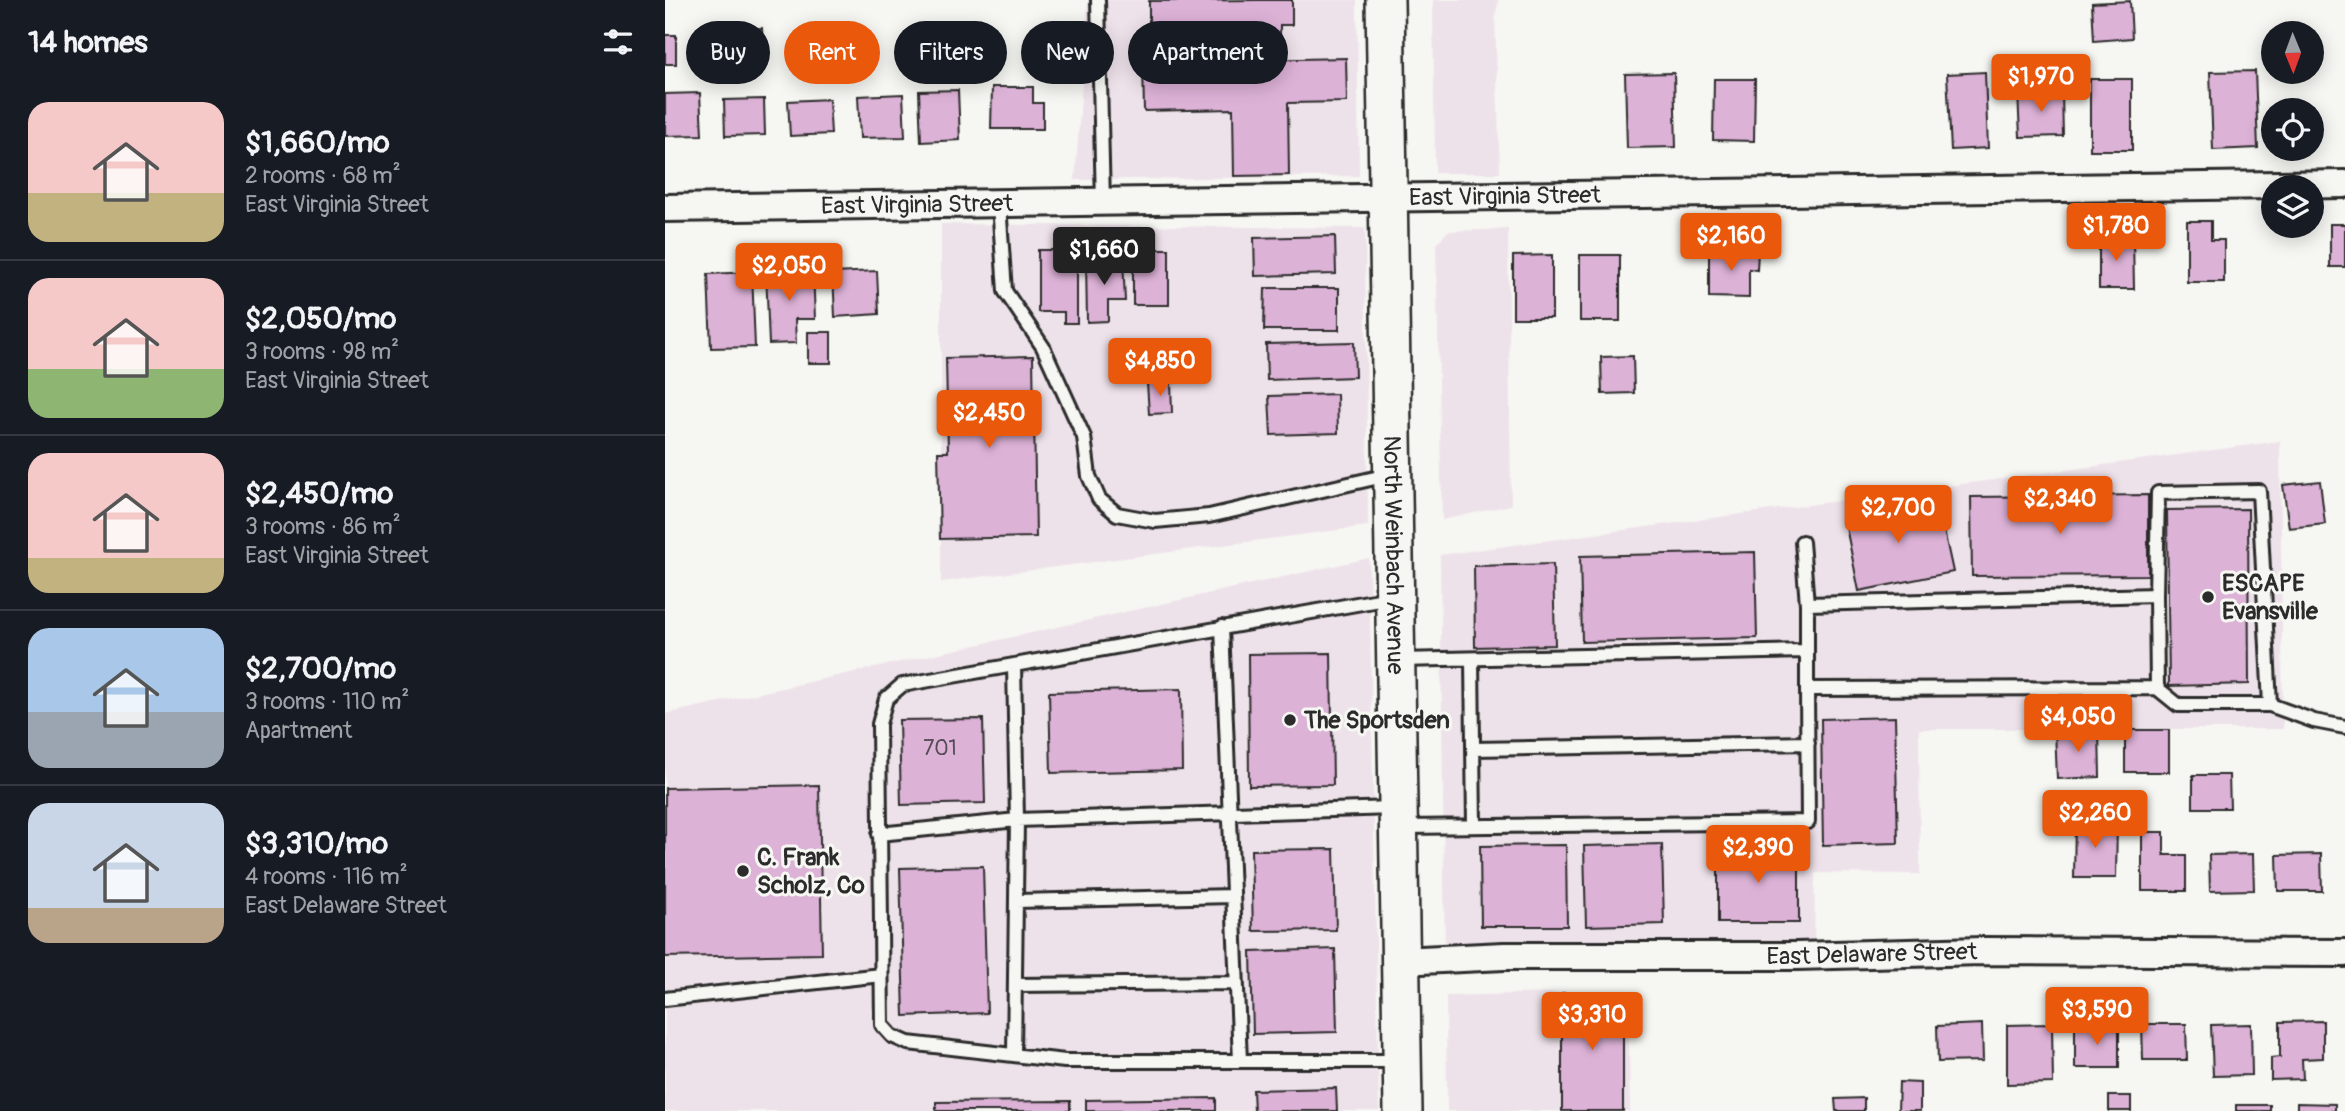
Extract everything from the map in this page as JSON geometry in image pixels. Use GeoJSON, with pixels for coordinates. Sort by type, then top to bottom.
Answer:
{"type":"FeatureCollection","features":[{"type":"Feature","properties":{"kind":"main road","name":"North Weinbach Avenue"},"geometry":{"type":"LineString","coordinates":[[1385,0],[1403,1111]]}},
{"type":"Feature","properties":{"kind":"street","name":"East Virginia Street"},"geometry":{"type":"LineString","coordinates":[[665,208],[2345,184]]}},
{"type":"Feature","properties":{"kind":"street","name":"East Delaware Street"},"geometry":{"type":"LineString","coordinates":[[1400,961],[1504,956],[1797,956],[1982,951],[2345,953]]}},
{"type":"Feature","properties":{"kind":"lane"},"geometry":{"type":"LineString","coordinates":[[1098,0],[1103,202]]}},
{"type":"Feature","properties":{"kind":"lane"},"geometry":{"type":"LineString","coordinates":[[999,204],[1005,291],[1043,347],[1084,437],[1089,476],[1099,499],[1117,514],[1155,521],[1209,516],[1391,474]]}},
{"type":"Feature","properties":{"kind":"lane"},"geometry":{"type":"LineString","coordinates":[[2157,688],[2158,493],[2259,491],[2270,705]]}},
{"type":"Feature","properties":{"kind":"lane"},"geometry":{"type":"LineString","coordinates":[[879,834],[1017,820],[1229,815],[1398,817],[1474,826],[1808,822],[1807,604],[1802,542]]}},
{"type":"Feature","properties":{"kind":"lane"},"geometry":{"type":"LineString","coordinates":[[1807,604],[2156,595]]}},
{"type":"Feature","properties":{"kind":"lane"},"geometry":{"type":"LineString","coordinates":[[1393,597],[902,685],[886,699],[879,724],[881,975],[882,1025],[892,1036],[908,1043],[1065,1061],[1402,1061]]}},
{"type":"Feature","properties":{"kind":"lane"},"geometry":{"type":"LineString","coordinates":[[1222,627],[1240,1061]]}},
{"type":"Feature","properties":{"kind":"lane"},"geometry":{"type":"LineString","coordinates":[[1395,660],[1807,651]]}},
{"type":"Feature","properties":{"kind":"lane"},"geometry":{"type":"LineString","coordinates":[[1472,659],[1474,826]]}},
{"type":"Feature","properties":{"kind":"lane"},"geometry":{"type":"LineString","coordinates":[[1014,665],[1017,820],[1014,1055]]}},
{"type":"Feature","properties":{"kind":"lane"},"geometry":{"type":"LineString","coordinates":[[1807,689],[2157,688],[2178,705],[2270,705],[2314,722],[2345,727]]}},
{"type":"Feature","properties":{"kind":"lane"},"geometry":{"type":"LineString","coordinates":[[1473,749],[1808,743]]}},
{"type":"Feature","properties":{"kind":"lane"},"geometry":{"type":"LineString","coordinates":[[1016,901],[1233,896]]}},
{"type":"Feature","properties":{"kind":"lane"},"geometry":{"type":"LineString","coordinates":[[665,999],[881,975]]}},
{"type":"Feature","properties":{"kind":"lane"},"geometry":{"type":"LineString","coordinates":[[1015,985],[1236,983]]}},
{"type":"Feature","properties":{"kind":"shaded area"},"geometry":{"type":"Polygon","coordinates":[[[1088,0],[1357,0],[1359,176],[1075,180],[1082,84],[1114,84],[1114,21],[1086,21],[1088,0]]]}},
{"type":"Feature","properties":{"kind":"shaded area"},"geometry":{"type":"Polygon","coordinates":[[[1433,0],[1499,0],[1495,16],[1500,173],[1435,173],[1433,0]]]}},
{"type":"Feature","properties":{"kind":"shaded area"},"geometry":{"type":"Polygon","coordinates":[[[941,224],[1365,228],[1368,526],[941,582],[941,224]]]}},
{"type":"Feature","properties":{"kind":"shaded area"},"geometry":{"type":"Polygon","coordinates":[[[1508,229],[1511,505],[1442,520],[1436,244],[1448,231],[1508,229]]]}},
{"type":"Feature","properties":{"kind":"shaded area"},"geometry":{"type":"Polygon","coordinates":[[[2280,441],[2283,729],[1919,729],[1920,874],[1815,873],[1814,955],[1445,959],[1440,555],[2280,441]]]}},
{"type":"Feature","properties":{"kind":"shaded area"},"geometry":{"type":"Polygon","coordinates":[[[1369,558],[1379,1111],[665,1111],[665,714],[1369,558]]]}},
{"type":"Feature","properties":{"kind":"shaded area"},"geometry":{"type":"Polygon","coordinates":[[[1628,991],[1630,1111],[1447,1111],[1446,996],[1628,991]]]}},
{"type":"Feature","properties":{"kind":"building"},"geometry":{"type":"Polygon","coordinates":[[[1292,0],[1292,25],[1288,25],[1288,21],[1149,21],[1149,1],[1292,0]]]}},
{"type":"Feature","properties":{"kind":"building"},"geometry":{"type":"Polygon","coordinates":[[[2130,1],[2132,38],[2094,41],[2092,3],[2130,1]]]}},
{"type":"Feature","properties":{"kind":"building"},"geometry":{"type":"Polygon","coordinates":[[[665,35],[676,35],[676,64],[665,64],[665,35]]]}},
{"type":"Feature","properties":{"kind":"building"},"geometry":{"type":"Polygon","coordinates":[[[1346,58],[1347,102],[1288,103],[1289,175],[1234,176],[1233,109],[1144,111],[1143,84],[1288,84],[1288,59],[1346,58]]]}},
{"type":"Feature","properties":{"kind":"building"},"geometry":{"type":"Polygon","coordinates":[[[2255,71],[2258,148],[2213,150],[2210,72],[2255,71]]]}},
{"type":"Feature","properties":{"kind":"building"},"geometry":{"type":"Polygon","coordinates":[[[1985,72],[1988,148],[1951,150],[1947,74],[1985,72]]]}},
{"type":"Feature","properties":{"kind":"building"},"geometry":{"type":"Polygon","coordinates":[[[1674,73],[1676,147],[1627,148],[1625,74],[1674,73]]]}},
{"type":"Feature","properties":{"kind":"building"},"geometry":{"type":"Polygon","coordinates":[[[1714,79],[1755,79],[1754,141],[1713,140],[1714,79]]]}},
{"type":"Feature","properties":{"kind":"building"},"geometry":{"type":"Polygon","coordinates":[[[2090,79],[2132,79],[2132,150],[2090,150],[2090,79]]]}},
{"type":"Feature","properties":{"kind":"building"},"geometry":{"type":"Polygon","coordinates":[[[992,87],[1033,87],[1033,103],[1043,103],[1043,129],[991,129],[992,87]]]}},
{"type":"Feature","properties":{"kind":"building"},"geometry":{"type":"Polygon","coordinates":[[[958,90],[960,140],[921,142],[919,91],[958,90]]]}},
{"type":"Feature","properties":{"kind":"building"},"geometry":{"type":"Polygon","coordinates":[[[2062,91],[2063,136],[2020,137],[2018,92],[2062,91]]]}},
{"type":"Feature","properties":{"kind":"building"},"geometry":{"type":"Polygon","coordinates":[[[700,93],[702,135],[665,136],[665,94],[700,93]]]}},
{"type":"Feature","properties":{"kind":"building"},"geometry":{"type":"Polygon","coordinates":[[[903,94],[905,137],[860,138],[858,96],[903,94]]]}},
{"type":"Feature","properties":{"kind":"building"},"geometry":{"type":"Polygon","coordinates":[[[764,99],[765,135],[725,136],[724,100],[764,99]]]}},
{"type":"Feature","properties":{"kind":"building"},"geometry":{"type":"Polygon","coordinates":[[[829,99],[831,134],[790,136],[788,101],[829,99]]]}},
{"type":"Feature","properties":{"kind":"building"},"geometry":{"type":"Polygon","coordinates":[[[2187,221],[2211,221],[2211,240],[2224,240],[2224,282],[2187,282],[2187,221]]]}},
{"type":"Feature","properties":{"kind":"building"},"geometry":{"type":"Polygon","coordinates":[[[2330,224],[2345,224],[2345,267],[2330,267],[2330,224]]]}},
{"type":"Feature","properties":{"kind":"building"},"geometry":{"type":"Polygon","coordinates":[[[1335,236],[1336,274],[1255,276],[1254,238],[1335,236]]]}},
{"type":"Feature","properties":{"kind":"building"},"geometry":{"type":"Polygon","coordinates":[[[2133,237],[2134,289],[2099,289],[2099,238],[2133,237]]]}},
{"type":"Feature","properties":{"kind":"building"},"geometry":{"type":"Polygon","coordinates":[[[1133,249],[1169,249],[1169,305],[1133,305],[1133,249]]]}},
{"type":"Feature","properties":{"kind":"building"},"geometry":{"type":"Polygon","coordinates":[[[1038,250],[1077,250],[1077,323],[1064,323],[1064,312],[1038,312],[1038,250]]]}},
{"type":"Feature","properties":{"kind":"building"},"geometry":{"type":"Polygon","coordinates":[[[1709,251],[1758,251],[1757,270],[1749,269],[1749,298],[1709,297],[1709,251]]]}},
{"type":"Feature","properties":{"kind":"building"},"geometry":{"type":"Polygon","coordinates":[[[1552,255],[1552,318],[1513,318],[1513,256],[1552,255]]]}},
{"type":"Feature","properties":{"kind":"building"},"geometry":{"type":"Polygon","coordinates":[[[1580,255],[1620,255],[1620,321],[1580,321],[1580,255]]]}},
{"type":"Feature","properties":{"kind":"building"},"geometry":{"type":"Polygon","coordinates":[[[1123,258],[1125,301],[1108,301],[1108,321],[1087,322],[1086,259],[1123,258]]]}},
{"type":"Feature","properties":{"kind":"building"},"geometry":{"type":"Polygon","coordinates":[[[813,269],[815,319],[795,319],[796,343],[769,344],[766,271],[813,269]]]}},
{"type":"Feature","properties":{"kind":"building"},"geometry":{"type":"Polygon","coordinates":[[[877,271],[879,314],[835,317],[833,273],[877,271]]]}},
{"type":"Feature","properties":{"kind":"building"},"geometry":{"type":"Polygon","coordinates":[[[752,272],[755,347],[711,348],[708,274],[752,272]]]}},
{"type":"Feature","properties":{"kind":"building"},"geometry":{"type":"Polygon","coordinates":[[[1265,288],[1339,288],[1339,330],[1264,330],[1265,288]]]}},
{"type":"Feature","properties":{"kind":"building"},"geometry":{"type":"Polygon","coordinates":[[[808,332],[831,332],[831,363],[808,363],[808,332]]]}},
{"type":"Feature","properties":{"kind":"building"},"geometry":{"type":"Polygon","coordinates":[[[1354,342],[1355,377],[1267,380],[1266,344],[1354,342]]]}},
{"type":"Feature","properties":{"kind":"building"},"geometry":{"type":"Polygon","coordinates":[[[1033,356],[1036,537],[940,539],[938,452],[948,452],[946,358],[1033,356]]]}},
{"type":"Feature","properties":{"kind":"building"},"geometry":{"type":"Polygon","coordinates":[[[1633,356],[1634,393],[1602,394],[1601,357],[1633,356]]]}},
{"type":"Feature","properties":{"kind":"building"},"geometry":{"type":"Polygon","coordinates":[[[1171,382],[1172,413],[1149,414],[1147,383],[1171,382]]]}},
{"type":"Feature","properties":{"kind":"building"},"geometry":{"type":"Polygon","coordinates":[[[1337,394],[1338,433],[1271,435],[1269,396],[1337,394]]]}},
{"type":"Feature","properties":{"kind":"building"},"geometry":{"type":"Polygon","coordinates":[[[2320,481],[2325,524],[2289,528],[2283,485],[2320,481]]]}},
{"type":"Feature","properties":{"kind":"building"},"geometry":{"type":"Polygon","coordinates":[[[2148,495],[2148,575],[1972,576],[1971,497],[2148,495]]]}},
{"type":"Feature","properties":{"kind":"building"},"geometry":{"type":"Polygon","coordinates":[[[1937,498],[1953,572],[1859,591],[1844,517],[1937,498]]]}},
{"type":"Feature","properties":{"kind":"building","name":"ESCAPE Evansville"},"geometry":{"type":"Polygon","coordinates":[[[2248,509],[2249,684],[2169,686],[2167,510],[2248,509]]]}},
{"type":"Feature","properties":{"kind":"building"},"geometry":{"type":"Polygon","coordinates":[[[1755,552],[1757,638],[1582,642],[1580,556],[1755,552]]]}},
{"type":"Feature","properties":{"kind":"building"},"geometry":{"type":"Polygon","coordinates":[[[1553,564],[1555,645],[1475,647],[1474,566],[1553,564]]]}},
{"type":"Feature","properties":{"kind":"building","name":"The Sportsden"},"geometry":{"type":"Polygon","coordinates":[[[1331,653],[1333,785],[1249,786],[1248,654],[1331,653]]]}},
{"type":"Feature","properties":{"kind":"building"},"geometry":{"type":"Polygon","coordinates":[[[1181,689],[1182,770],[1051,773],[1049,692],[1181,689]]]}},
{"type":"Feature","properties":{"kind":"building"},"geometry":{"type":"Polygon","coordinates":[[[1895,717],[1898,843],[1823,845],[1821,719],[1895,717]]]}},
{"type":"Feature","properties":{"kind":"building"},"geometry":{"type":"Polygon","coordinates":[[[983,719],[985,803],[901,805],[899,720],[983,719]]]}},
{"type":"Feature","properties":{"kind":"building"},"geometry":{"type":"Polygon","coordinates":[[[2099,729],[2100,777],[2057,779],[2055,730],[2099,729]]]}},
{"type":"Feature","properties":{"kind":"building"},"geometry":{"type":"Polygon","coordinates":[[[2125,730],[2169,730],[2169,772],[2125,772],[2125,730]]]}},
{"type":"Feature","properties":{"kind":"building"},"geometry":{"type":"Polygon","coordinates":[[[2193,775],[2229,775],[2230,808],[2193,808],[2193,775]]]}},
{"type":"Feature","properties":{"kind":"building","name":"C. Frank Scholz, Co"},"geometry":{"type":"Polygon","coordinates":[[[819,785],[822,954],[665,957],[665,788],[819,785]]]}},
{"type":"Feature","properties":{"kind":"building"},"geometry":{"type":"Polygon","coordinates":[[[2075,821],[2117,822],[2116,878],[2074,878],[2075,821]]]}},
{"type":"Feature","properties":{"kind":"building"},"geometry":{"type":"Polygon","coordinates":[[[2142,832],[2164,832],[2164,855],[2186,855],[2186,891],[2142,891],[2142,832]]]}},
{"type":"Feature","properties":{"kind":"building"},"geometry":{"type":"Polygon","coordinates":[[[1662,844],[1664,924],[1586,926],[1584,846],[1662,844]]]}},
{"type":"Feature","properties":{"kind":"building"},"geometry":{"type":"Polygon","coordinates":[[[1566,845],[1567,926],[1481,926],[1480,846],[1566,845]]]}},
{"type":"Feature","properties":{"kind":"building"},"geometry":{"type":"Polygon","coordinates":[[[1718,847],[1799,848],[1799,923],[1718,923],[1718,847]]]}},
{"type":"Feature","properties":{"kind":"building"},"geometry":{"type":"Polygon","coordinates":[[[1334,849],[1336,930],[1253,931],[1251,850],[1334,849]]]}},
{"type":"Feature","properties":{"kind":"building"},"geometry":{"type":"Polygon","coordinates":[[[2253,854],[2254,890],[2210,891],[2209,855],[2253,854]]]}},
{"type":"Feature","properties":{"kind":"building"},"geometry":{"type":"Polygon","coordinates":[[[2321,854],[2322,891],[2278,891],[2277,855],[2321,854]]]}},
{"type":"Feature","properties":{"kind":"building"},"geometry":{"type":"Polygon","coordinates":[[[983,866],[987,1013],[904,1016],[900,868],[983,866]]]}},
{"type":"Feature","properties":{"kind":"building"},"geometry":{"type":"Polygon","coordinates":[[[1335,949],[1337,1032],[1253,1034],[1251,952],[1335,949]]]}},
{"type":"Feature","properties":{"kind":"building"},"geometry":{"type":"Polygon","coordinates":[[[1562,993],[1623,994],[1623,1111],[1562,1111],[1562,993]]]}},
{"type":"Feature","properties":{"kind":"building"},"geometry":{"type":"Polygon","coordinates":[[[2323,1021],[2323,1058],[2302,1059],[2303,1079],[2271,1080],[2271,1058],[2280,1057],[2280,1022],[2323,1021]]]}},
{"type":"Feature","properties":{"kind":"building"},"geometry":{"type":"Polygon","coordinates":[[[1982,1024],[1983,1061],[1938,1062],[1937,1026],[1982,1024]]]}},
{"type":"Feature","properties":{"kind":"building"},"geometry":{"type":"Polygon","coordinates":[[[2052,1024],[2053,1083],[2007,1084],[2007,1025],[2052,1024]]]}},
{"type":"Feature","properties":{"kind":"building"},"geometry":{"type":"Polygon","coordinates":[[[2142,1024],[2186,1024],[2187,1060],[2143,1060],[2142,1024]]]}},
{"type":"Feature","properties":{"kind":"building"},"geometry":{"type":"Polygon","coordinates":[[[2251,1024],[2252,1075],[2213,1076],[2211,1025],[2251,1024]]]}},
{"type":"Feature","properties":{"kind":"building"},"geometry":{"type":"Polygon","coordinates":[[[2119,1025],[2119,1068],[2075,1068],[2075,1026],[2119,1025]]]}},
{"type":"Feature","properties":{"kind":"building"},"geometry":{"type":"Polygon","coordinates":[[[1899,1082],[1920,1083],[1920,1111],[1898,1111],[1899,1082]]]}},
{"type":"Feature","properties":{"kind":"building"},"geometry":{"type":"Polygon","coordinates":[[[1336,1088],[1337,1111],[1254,1111],[1253,1090],[1336,1088]]]}},
{"type":"Feature","properties":{"kind":"building"},"geometry":{"type":"Polygon","coordinates":[[[2109,1096],[2131,1096],[2131,1111],[2109,1111],[2109,1096]]]}},
{"type":"Feature","properties":{"kind":"building"},"geometry":{"type":"Polygon","coordinates":[[[1216,1098],[1216,1111],[1086,1111],[1086,1100],[1216,1098]]]}},
{"type":"Feature","properties":{"kind":"building"},"geometry":{"type":"Polygon","coordinates":[[[1864,1098],[1864,1111],[1836,1111],[1835,1099],[1864,1098]]]}},
{"type":"Feature","properties":{"kind":"building"},"geometry":{"type":"Polygon","coordinates":[[[1070,1101],[1070,1111],[936,1111],[936,1102],[1070,1101]]]}},
{"type":"Feature","properties":{"kind":"building"},"geometry":{"type":"Polygon","coordinates":[[[2297,1103],[2335,1104],[2335,1111],[2297,1111],[2297,1103]]]}},
{"type":"Feature","properties":{"kind":"building"},"geometry":{"type":"Polygon","coordinates":[[[2236,1105],[2270,1105],[2270,1111],[2236,1111],[2236,1105]]]}},
{"type":"Feature","properties":{"kind":"place","name":"ESCAPE Evansville"},"geometry":{"type":"Point","coordinates":[2208,597]}},
{"type":"Feature","properties":{"kind":"place","name":"The Sportsden"},"geometry":{"type":"Point","coordinates":[1290,720]}},
{"type":"Feature","properties":{"kind":"place","name":"C. Frank Scholz, Co"},"geometry":{"type":"Point","coordinates":[743,871]}}]}
